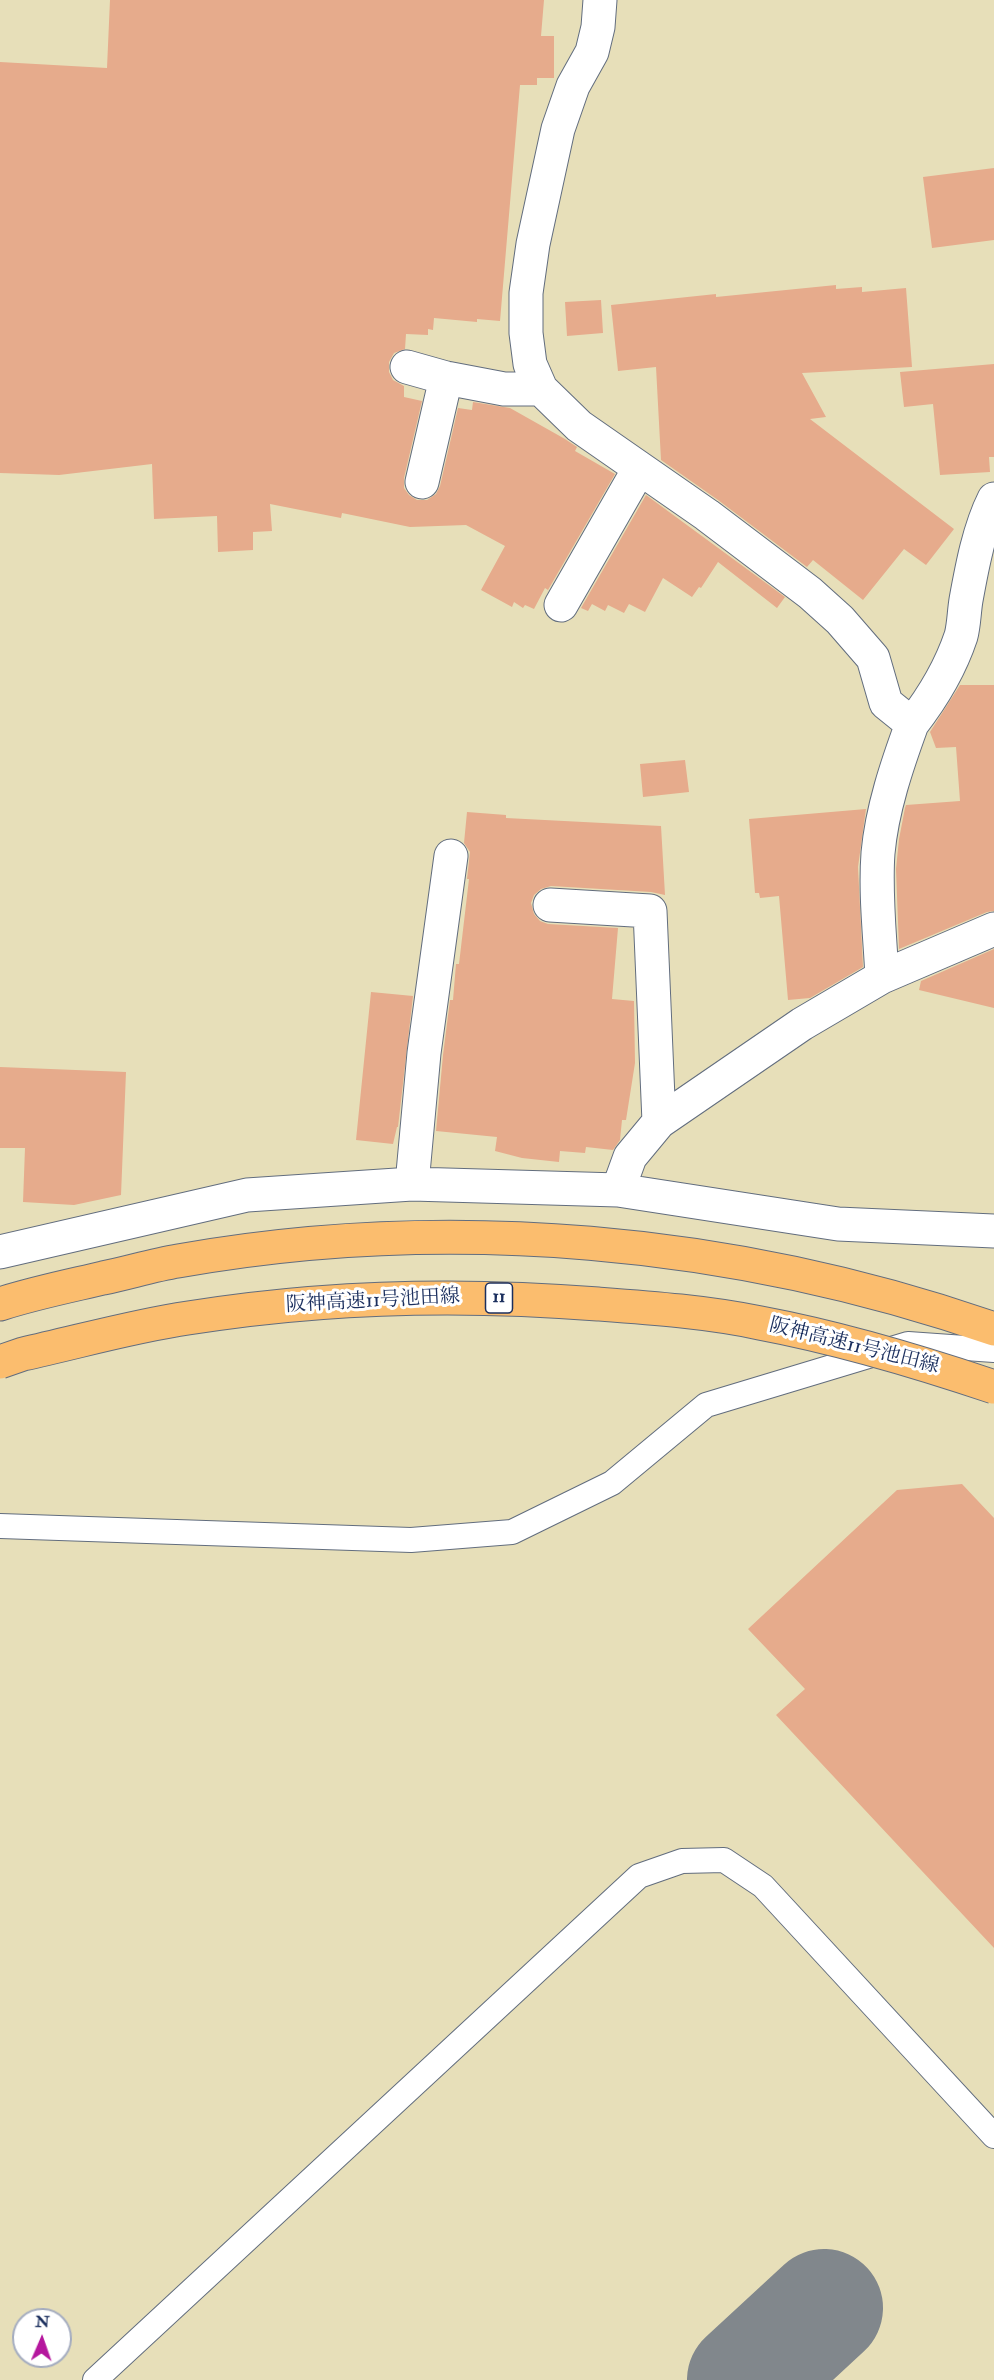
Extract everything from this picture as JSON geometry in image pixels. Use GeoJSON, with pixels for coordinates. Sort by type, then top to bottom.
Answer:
{"type":"FeatureCollection","features":[{"type":"Feature","properties":{"kind":"highway"},"geometry":{"type":"LineString","coordinates":[[0,1304],[177,1261],[300,1244],[419,1238],[525,1239],[658,1250],[766,1268],[866,1290],[947,1312],[994,1329]]}},
{"type":"Feature","properties":{"kind":"highway","name":"阪神高速11号池田線"},"geometry":{"type":"LineString","coordinates":[[0,1362],[23,1354],[186,1318],[296,1304],[420,1296],[520,1298],[650,1308],[758,1322],[852,1343],[994,1387]]}},
{"type":"Feature","properties":{"kind":"street"},"geometry":{"type":"LineString","coordinates":[[600,0],[598,27],[592,52],[573,86],[558,129],[532,254],[526,293],[526,333],[530,364],[541,389],[579,426],[707,514],[810,593],[840,620],[873,658],[886,703],[912,724]]}},
{"type":"Feature","properties":{"kind":"street"},"geometry":{"type":"LineString","coordinates":[[407,367],[446,378],[504,389],[541,389]]}},
{"type":"Feature","properties":{"kind":"street"},"geometry":{"type":"LineString","coordinates":[[422,482],[446,378]]}},
{"type":"Feature","properties":{"kind":"street"},"geometry":{"type":"LineString","coordinates":[[561,605],[639,469]]}},
{"type":"Feature","properties":{"kind":"street"},"geometry":{"type":"LineString","coordinates":[[882,977],[877,889],[878,852],[898,765],[912,724],[930,701],[945,675],[961,634],[975,556],[987,513],[994,499]]}},
{"type":"Feature","properties":{"kind":"street"},"geometry":{"type":"LineString","coordinates":[[412,1184],[424,1053],[451,856]]}},
{"type":"Feature","properties":{"kind":"street"},"geometry":{"type":"LineString","coordinates":[[550,905],[650,911],[658,1122]]}},
{"type":"Feature","properties":{"kind":"street"},"geometry":{"type":"LineString","coordinates":[[618,1190],[630,1157],[658,1122],[802,1024],[882,977],[994,929]]}},
{"type":"Feature","properties":{"kind":"street"},"geometry":{"type":"LineString","coordinates":[[0,1252],[247,1195],[412,1184],[618,1190],[838,1224],[994,1231]]}},
{"type":"Feature","properties":{"kind":"lane"},"geometry":{"type":"LineString","coordinates":[[0,1526],[411,1540],[512,1532],[612,1483],[706,1405],[908,1344],[994,1350]]}},
{"type":"Feature","properties":{"kind":"lane"},"geometry":{"type":"LineString","coordinates":[[94,2380],[639,1876],[681,1861],[724,1860],[763,1886],[994,2136]]}},
{"type":"Feature","properties":{"kind":"building"},"geometry":{"type":"Polygon","coordinates":[[[110,0],[544,0],[541,36],[554,36],[554,78],[537,78],[537,85],[520,85],[500,321],[477,319],[477,322],[434,318],[433,330],[428,329],[428,335],[406,334],[405,349],[394,353],[389,362],[389,372],[393,380],[404,386],[404,397],[422,401],[404,478],[404,488],[417,500],[427,500],[436,494],[440,486],[458,408],[472,410],[473,402],[510,408],[565,439],[577,447],[575,451],[615,474],[548,590],[545,588],[534,609],[525,605],[523,608],[514,602],[512,607],[481,590],[505,546],[466,525],[410,527],[342,513],[341,518],[270,504],[272,531],[253,532],[253,550],[218,552],[217,516],[154,519],[152,464],[59,475],[0,473],[0,62],[107,68],[110,0]]]}},
{"type":"Feature","properties":{"kind":"building"},"geometry":{"type":"Polygon","coordinates":[[[994,168],[994,240],[932,248],[923,177],[994,168]]]}},
{"type":"Feature","properties":{"kind":"building"},"geometry":{"type":"Polygon","coordinates":[[[836,285],[836,289],[862,287],[862,292],[906,288],[912,367],[802,373],[826,417],[810,419],[954,529],[926,565],[904,549],[863,600],[813,560],[807,567],[661,460],[656,367],[618,371],[611,305],[836,285]]]}},
{"type":"Feature","properties":{"kind":"building"},"geometry":{"type":"Polygon","coordinates":[[[601,300],[603,333],[567,336],[565,302],[601,300]]]}},
{"type":"Feature","properties":{"kind":"building"},"geometry":{"type":"Polygon","coordinates":[[[994,364],[994,457],[989,457],[990,472],[940,475],[933,404],[904,407],[900,372],[994,364]]]}},
{"type":"Feature","properties":{"kind":"building"},"geometry":{"type":"Polygon","coordinates":[[[646,495],[785,597],[777,608],[718,562],[701,588],[699,587],[692,597],[663,578],[645,612],[629,604],[624,613],[608,605],[605,611],[592,604],[588,611],[581,608],[646,495]]]}},
{"type":"Feature","properties":{"kind":"building"},"geometry":{"type":"Polygon","coordinates":[[[960,685],[994,685],[994,911],[899,949],[896,869],[906,805],[960,801],[956,747],[936,748],[930,732],[960,685]]]}},
{"type":"Feature","properties":{"kind":"building"},"geometry":{"type":"Polygon","coordinates":[[[685,760],[689,792],[643,797],[640,764],[685,760]]]}},
{"type":"Feature","properties":{"kind":"building"},"geometry":{"type":"Polygon","coordinates":[[[866,809],[858,867],[863,967],[810,998],[788,1000],[779,896],[760,898],[759,893],[755,893],[749,819],[866,809]]]}},
{"type":"Feature","properties":{"kind":"building"},"geometry":{"type":"Polygon","coordinates":[[[467,812],[506,815],[506,818],[661,826],[665,895],[651,892],[551,886],[541,889],[534,895],[531,903],[534,914],[540,921],[548,924],[618,928],[612,999],[634,1001],[635,1063],[626,1120],[622,1120],[620,1140],[613,1150],[586,1147],[585,1153],[560,1151],[559,1162],[522,1158],[495,1151],[497,1137],[436,1131],[450,1000],[453,1000],[456,964],[459,964],[469,879],[467,879],[470,852],[464,843],[467,812]]]}},
{"type":"Feature","properties":{"kind":"building"},"geometry":{"type":"Polygon","coordinates":[[[994,949],[994,1008],[919,990],[921,981],[994,949]]]}},
{"type":"Feature","properties":{"kind":"building"},"geometry":{"type":"Polygon","coordinates":[[[371,992],[413,996],[398,1127],[393,1144],[356,1140],[371,992]]]}},
{"type":"Feature","properties":{"kind":"building"},"geometry":{"type":"Polygon","coordinates":[[[0,1067],[126,1072],[121,1195],[74,1205],[23,1202],[25,1148],[0,1148],[0,1067]]]}},
{"type":"Feature","properties":{"kind":"building"},"geometry":{"type":"Polygon","coordinates":[[[962,1484],[994,1518],[994,1948],[776,1715],[805,1689],[748,1629],[897,1490],[962,1484]]]}},
{"type":"Feature","properties":{"kind":"taxiway"},"geometry":{"type":"LineString","coordinates":[[746,2380],[824,2308]]}}]}
